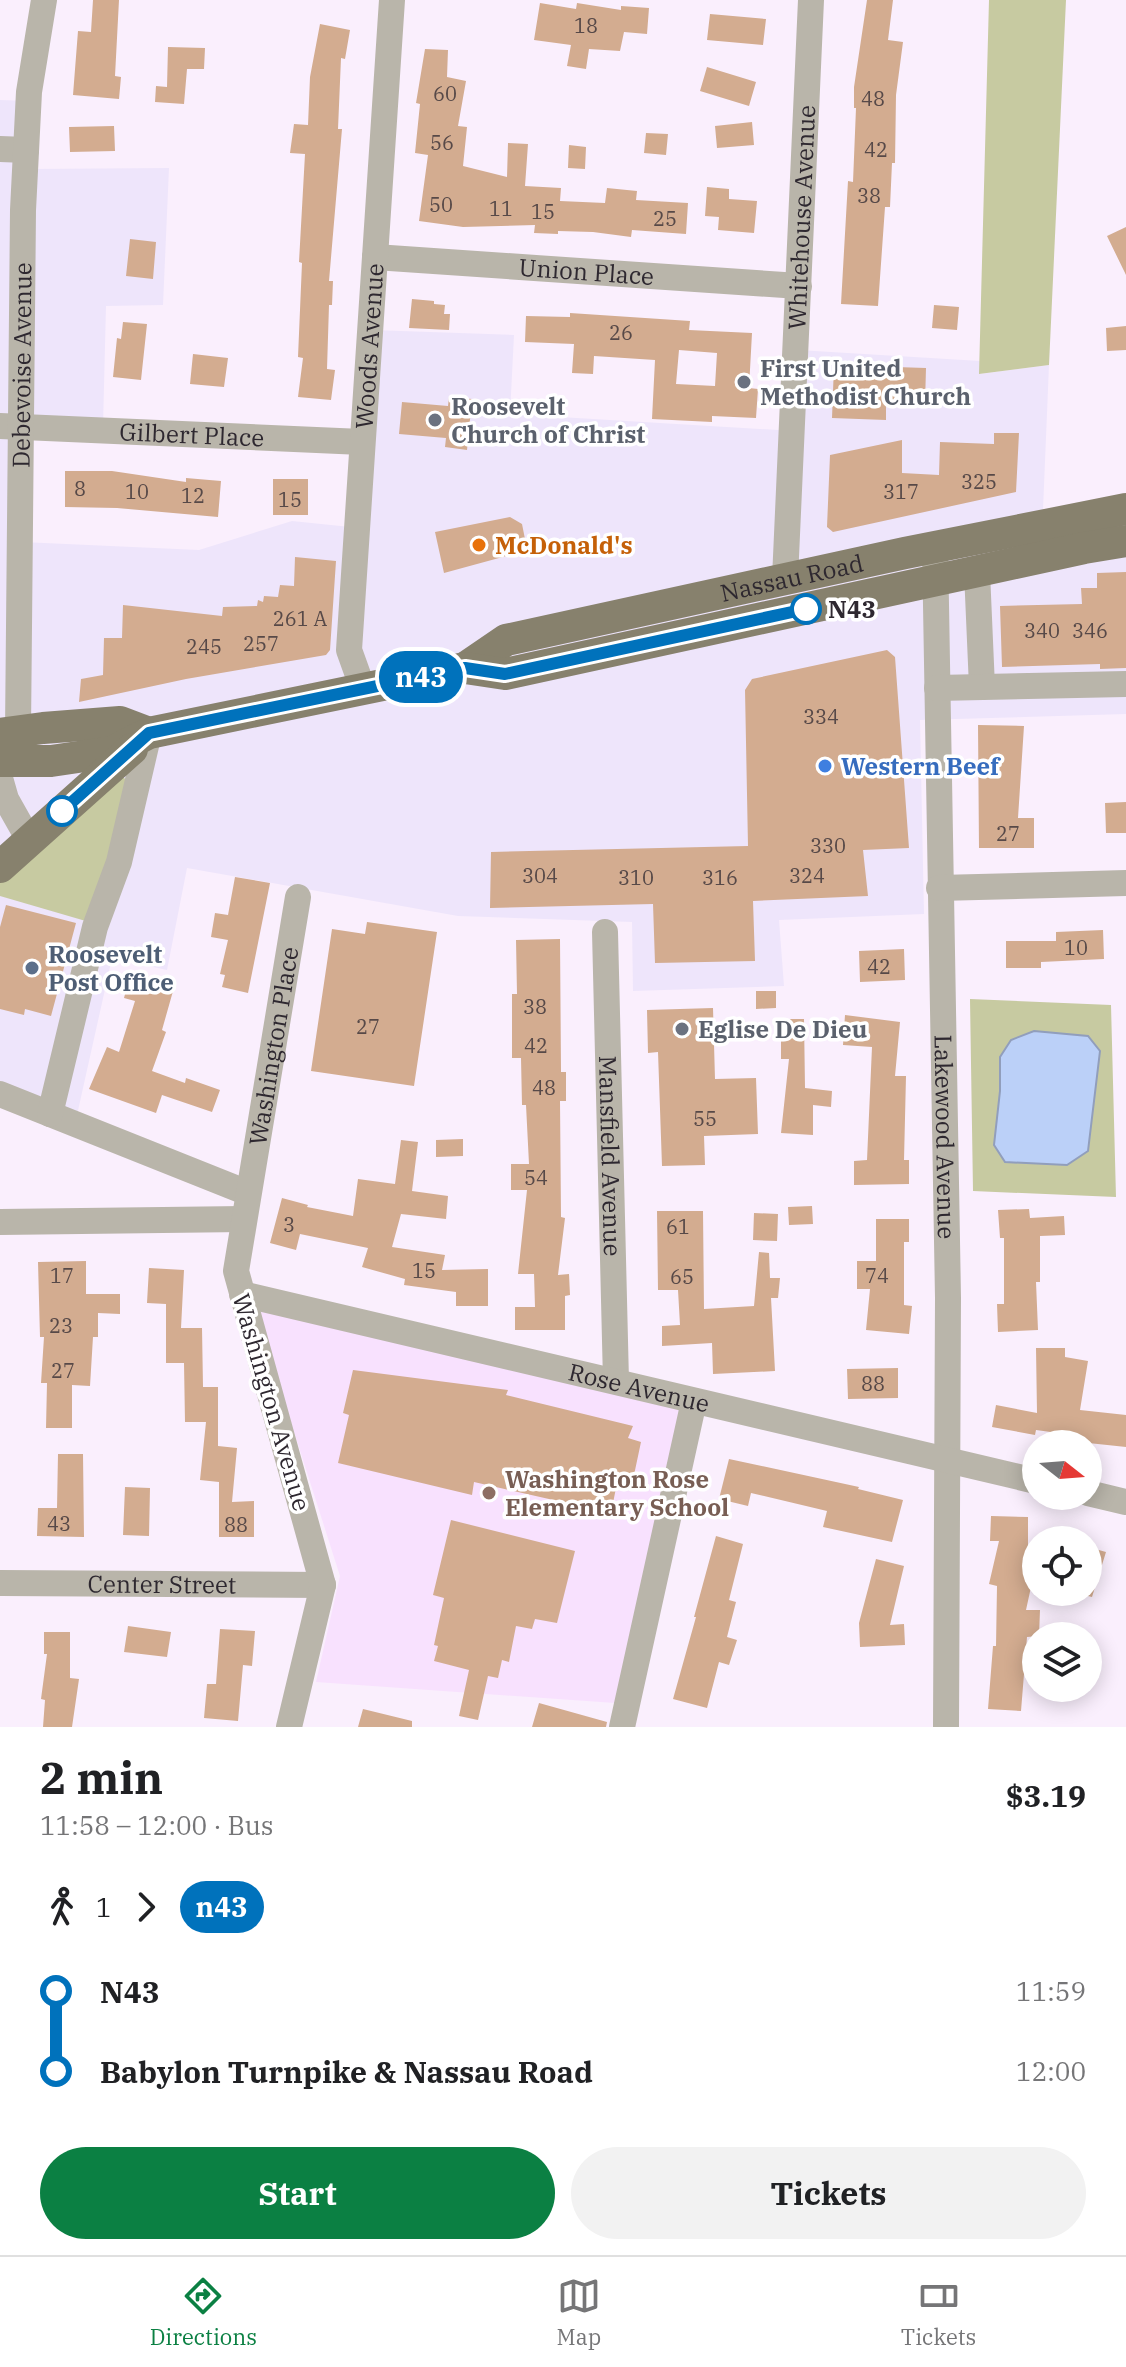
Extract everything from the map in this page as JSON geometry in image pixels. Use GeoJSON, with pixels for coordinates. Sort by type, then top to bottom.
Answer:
{"type":"FeatureCollection","features":[{"type":"Feature","properties":{"kind":"main road","name":"Nassau Road"},"geometry":{"type":"LineString","coordinates":[[465,668],[506,640],[1126,509]]}},
{"type":"Feature","properties":{"kind":"main road","name":"Nassau Road"},"geometry":{"type":"LineString","coordinates":[[4,779],[120,722],[149,733],[465,668],[505,674],[1126,541]]}},
{"type":"Feature","properties":{"kind":"main road"},"geometry":{"type":"LineString","coordinates":[[746,622],[767,609],[780,596],[785,579]]}},
{"type":"Feature","properties":{"kind":"main road"},"geometry":{"type":"LineString","coordinates":[[0,867],[149,733]]}},
{"type":"Feature","properties":{"kind":"main road"},"geometry":{"type":"LineString","coordinates":[[4,779],[24,766],[43,781],[48,802],[35,835]]}},
{"type":"Feature","properties":{"kind":"street","name":"Debevoise Avenue"},"geometry":{"type":"LineString","coordinates":[[4,779],[13,150],[29,92],[44,0]]}},
{"type":"Feature","properties":{"kind":"street","name":"Woods Avenue"},"geometry":{"type":"LineString","coordinates":[[363,689],[349,650],[392,0]]}},
{"type":"Feature","properties":{"kind":"street","name":"Whitehouse Avenue"},"geometry":{"type":"LineString","coordinates":[[785,579],[811,0]]}},
{"type":"Feature","properties":{"kind":"street","name":"Union Place"},"geometry":{"type":"LineString","coordinates":[[375,257],[799,286]]}},
{"type":"Feature","properties":{"kind":"street","name":"Gilbert Place"},"geometry":{"type":"LineString","coordinates":[[11,427],[362,442]]}},
{"type":"Feature","properties":{"kind":"street","name":"Lakewood Avenue"},"geometry":{"type":"LineString","coordinates":[[935,547],[948,1298],[946,1727]]}},
{"type":"Feature","properties":{"kind":"street"},"geometry":{"type":"LineString","coordinates":[[977,572],[982,687]]}},
{"type":"Feature","properties":{"kind":"street"},"geometry":{"type":"LineString","coordinates":[[937,688],[1126,684]]}},
{"type":"Feature","properties":{"kind":"street"},"geometry":{"type":"LineString","coordinates":[[50,1114],[95,927],[119,862],[149,733]]}},
{"type":"Feature","properties":{"kind":"street"},"geometry":{"type":"LineString","coordinates":[[4,779],[35,835]]}},
{"type":"Feature","properties":{"kind":"street"},"geometry":{"type":"LineString","coordinates":[[939,888],[1126,883]]}},
{"type":"Feature","properties":{"kind":"street","name":"Washington Place"},"geometry":{"type":"LineString","coordinates":[[246,1206],[298,897]]}},
{"type":"Feature","properties":{"kind":"street","name":"Mansfield Avenue"},"geometry":{"type":"LineString","coordinates":[[605,932],[616,1381]]}},
{"type":"Feature","properties":{"kind":"street"},"geometry":{"type":"LineString","coordinates":[[0,1094],[50,1114],[246,1206]]}},
{"type":"Feature","properties":{"kind":"street"},"geometry":{"type":"LineString","coordinates":[[0,1222],[246,1206]]}},
{"type":"Feature","properties":{"kind":"street","name":"Washington Avenue"},"geometry":{"type":"LineString","coordinates":[[246,1206],[236,1271],[323,1585],[289,1727]]}},
{"type":"Feature","properties":{"kind":"street","name":"Rose Avenue"},"geometry":{"type":"LineString","coordinates":[[242,1294],[1022,1478]]}},
{"type":"Feature","properties":{"kind":"street"},"geometry":{"type":"LineString","coordinates":[[622,1727],[694,1401]]}},
{"type":"Feature","properties":{"kind":"street"},"geometry":{"type":"LineString","coordinates":[[1102,1496],[1126,1502]]}},
{"type":"Feature","properties":{"kind":"street","name":"Center Street"},"geometry":{"type":"LineString","coordinates":[[0,1583],[323,1585]]}},
{"type":"Feature","properties":{"kind":"shaded area"},"geometry":{"type":"Polygon","coordinates":[[[0,100],[29,101],[29,169],[169,168],[163,305],[106,306],[103,426],[25,425],[22,542],[199,550],[292,521],[360,528],[372,330],[514,335],[510,414],[795,431],[798,350],[980,361],[980,374],[1049,365],[1042,534],[1126,520],[1126,714],[920,720],[924,914],[779,920],[784,986],[633,991],[632,922],[458,916],[187,868],[167,970],[112,958],[75,1124],[0,1105],[0,100]]]}},
{"type":"Feature","properties":{"kind":"shaded area","name":"Washington Rose Elementary School"},"geometry":{"type":"Polygon","coordinates":[[[253,1303],[683,1410],[615,1703],[316,1682],[340,1576],[253,1303]]]}},
{"type":"Feature","properties":{"kind":"green space"},"geometry":{"type":"Polygon","coordinates":[[[989,0],[1066,0],[1049,365],[979,374],[989,0]]]}},
{"type":"Feature","properties":{"kind":"green space"},"geometry":{"type":"Polygon","coordinates":[[[117,773],[131,783],[96,924],[0,896],[0,878],[117,773]]]}},
{"type":"Feature","properties":{"kind":"green space"},"geometry":{"type":"Polygon","coordinates":[[[970,999],[1111,1005],[1116,1197],[973,1191],[970,999]]]}},
{"type":"Feature","properties":{"kind":"water"},"geometry":{"type":"Polygon","coordinates":[[[1034,1031],[1088,1036],[1100,1051],[1088,1151],[1067,1165],[1005,1162],[994,1145],[1000,1057],[1011,1040],[1034,1031]]]}},
{"type":"Feature","properties":{"kind":"building"},"geometry":{"type":"Polygon","coordinates":[[[93,0],[119,0],[115,76],[121,77],[119,99],[73,95],[78,31],[91,32],[93,0]]]}},
{"type":"Feature","properties":{"kind":"building"},"geometry":{"type":"Polygon","coordinates":[[[867,0],[893,0],[888,40],[903,42],[896,95],[895,163],[892,163],[890,207],[885,207],[878,306],[841,304],[848,181],[853,182],[854,87],[867,0]]]}},
{"type":"Feature","properties":{"kind":"building"},"geometry":{"type":"Polygon","coordinates":[[[540,3],[576,9],[577,3],[621,10],[621,6],[649,8],[647,34],[624,32],[620,51],[589,49],[586,69],[567,66],[571,45],[534,40],[540,3]]]}},
{"type":"Feature","properties":{"kind":"building"},"geometry":{"type":"Polygon","coordinates":[[[710,14],[766,19],[763,45],[707,40],[710,14]]]}},
{"type":"Feature","properties":{"kind":"building"},"geometry":{"type":"Polygon","coordinates":[[[320,24],[350,30],[345,59],[341,58],[338,129],[342,129],[329,281],[333,281],[327,369],[335,370],[331,400],[298,397],[303,358],[298,357],[305,154],[290,153],[294,124],[308,125],[310,77],[320,24]]]}},
{"type":"Feature","properties":{"kind":"building"},"geometry":{"type":"Polygon","coordinates":[[[168,47],[205,48],[204,69],[187,69],[184,104],[155,102],[156,86],[167,87],[168,47]]]}},
{"type":"Feature","properties":{"kind":"building"},"geometry":{"type":"Polygon","coordinates":[[[425,49],[448,50],[447,77],[466,81],[458,126],[467,127],[463,166],[507,177],[508,143],[528,144],[525,186],[561,188],[560,201],[605,203],[607,188],[637,191],[636,200],[688,203],[686,234],[632,230],[631,237],[593,232],[534,233],[535,225],[463,227],[419,221],[428,155],[415,153],[420,104],[416,103],[425,49]]]}},
{"type":"Feature","properties":{"kind":"building"},"geometry":{"type":"Polygon","coordinates":[[[707,67],[756,82],[749,106],[700,91],[707,67]]]}},
{"type":"Feature","properties":{"kind":"building"},"geometry":{"type":"Polygon","coordinates":[[[752,122],[754,145],[717,148],[715,126],[752,122]]]}},
{"type":"Feature","properties":{"kind":"building"},"geometry":{"type":"Polygon","coordinates":[[[114,126],[115,151],[70,152],[69,127],[114,126]]]}},
{"type":"Feature","properties":{"kind":"building"},"geometry":{"type":"Polygon","coordinates":[[[646,133],[668,134],[666,155],[644,153],[646,133]]]}},
{"type":"Feature","properties":{"kind":"building"},"geometry":{"type":"Polygon","coordinates":[[[569,145],[586,147],[585,169],[568,168],[569,145]]]}},
{"type":"Feature","properties":{"kind":"building"},"geometry":{"type":"Polygon","coordinates":[[[707,187],[729,189],[729,199],[757,201],[754,233],[718,230],[719,217],[705,216],[707,187]]]}},
{"type":"Feature","properties":{"kind":"building"},"geometry":{"type":"Polygon","coordinates":[[[1126,227],[1126,275],[1107,236],[1126,227]]]}},
{"type":"Feature","properties":{"kind":"building"},"geometry":{"type":"Polygon","coordinates":[[[130,239],[156,242],[153,279],[126,276],[130,239]]]}},
{"type":"Feature","properties":{"kind":"building"},"geometry":{"type":"Polygon","coordinates":[[[412,299],[445,305],[444,314],[450,314],[449,330],[409,328],[412,299]]]}},
{"type":"Feature","properties":{"kind":"building"},"geometry":{"type":"Polygon","coordinates":[[[934,305],[959,307],[957,330],[932,328],[934,305]]]}},
{"type":"Feature","properties":{"kind":"building"},"geometry":{"type":"Polygon","coordinates":[[[570,313],[690,321],[689,330],[752,333],[749,388],[758,389],[756,418],[712,416],[712,422],[652,419],[655,360],[594,356],[593,374],[572,373],[574,344],[525,342],[526,316],[570,317],[570,313]],[[679,350],[676,384],[715,386],[717,353],[679,350]]]}},
{"type":"Feature","properties":{"kind":"building"},"geometry":{"type":"Polygon","coordinates":[[[123,322],[147,324],[141,380],[113,377],[117,338],[121,339],[123,322]]]}},
{"type":"Feature","properties":{"kind":"building"},"geometry":{"type":"Polygon","coordinates":[[[1126,326],[1126,350],[1107,351],[1106,328],[1126,326]]]}},
{"type":"Feature","properties":{"kind":"building"},"geometry":{"type":"Polygon","coordinates":[[[193,354],[228,358],[224,387],[190,384],[193,354]]]}},
{"type":"Feature","properties":{"kind":"building"},"geometry":{"type":"Polygon","coordinates":[[[834,365],[926,368],[925,404],[886,403],[886,420],[832,418],[834,365]]]}},
{"type":"Feature","properties":{"kind":"building","name":"Roosevelt Church of Christ"},"geometry":{"type":"Polygon","coordinates":[[[449,397],[472,399],[467,450],[445,447],[446,438],[399,434],[402,402],[448,406],[449,397]]]}},
{"type":"Feature","properties":{"kind":"building"},"geometry":{"type":"Polygon","coordinates":[[[994,433],[1019,433],[1016,492],[833,532],[827,527],[830,455],[902,440],[902,473],[939,475],[940,442],[994,444],[994,433]]]}},
{"type":"Feature","properties":{"kind":"building"},"geometry":{"type":"Polygon","coordinates":[[[65,471],[112,471],[186,482],[186,478],[221,481],[218,517],[65,507],[65,471]]]}},
{"type":"Feature","properties":{"kind":"building"},"geometry":{"type":"Polygon","coordinates":[[[273,479],[308,479],[308,515],[273,515],[273,479]]]}},
{"type":"Feature","properties":{"kind":"building","name":"McDonald's"},"geometry":{"type":"Polygon","coordinates":[[[510,517],[522,524],[526,544],[516,546],[517,553],[444,573],[435,532],[510,517]]]}},
{"type":"Feature","properties":{"kind":"building"},"geometry":{"type":"Polygon","coordinates":[[[295,557],[336,561],[330,650],[326,655],[186,679],[79,702],[81,679],[103,675],[104,638],[122,638],[123,605],[222,616],[223,607],[257,606],[258,600],[263,602],[264,596],[278,597],[280,585],[294,586],[295,557]]]}},
{"type":"Feature","properties":{"kind":"building"},"geometry":{"type":"Polygon","coordinates":[[[1126,572],[1126,668],[1100,669],[1100,664],[1002,667],[1000,606],[1082,604],[1081,588],[1097,588],[1097,573],[1126,572]]]}},
{"type":"Feature","properties":{"kind":"building","name":"Western Beef"},"geometry":{"type":"Polygon","coordinates":[[[887,650],[895,657],[909,848],[863,850],[868,896],[753,901],[755,961],[655,963],[653,904],[490,908],[491,852],[748,846],[745,690],[752,679],[887,650]]]}},
{"type":"Feature","properties":{"kind":"building"},"geometry":{"type":"Polygon","coordinates":[[[978,725],[1024,726],[1018,818],[1034,818],[1034,848],[979,848],[978,725]]]}},
{"type":"Feature","properties":{"kind":"building"},"geometry":{"type":"Polygon","coordinates":[[[1126,802],[1126,833],[1106,833],[1105,803],[1126,802]]]}},
{"type":"Feature","properties":{"kind":"building"},"geometry":{"type":"Polygon","coordinates":[[[235,877],[270,883],[248,993],[222,987],[225,975],[220,974],[228,940],[211,937],[215,913],[228,915],[235,877]]]}},
{"type":"Feature","properties":{"kind":"building","name":"Roosevelt Post Office"},"geometry":{"type":"Polygon","coordinates":[[[6,905],[76,923],[51,1016],[25,1009],[24,1015],[0,1009],[0,927],[6,905]]]}},
{"type":"Feature","properties":{"kind":"building"},"geometry":{"type":"Polygon","coordinates":[[[367,922],[437,932],[414,1086],[311,1071],[332,929],[365,934],[367,922]]]}},
{"type":"Feature","properties":{"kind":"building"},"geometry":{"type":"Polygon","coordinates":[[[1103,930],[1104,959],[1041,962],[1041,968],[1006,968],[1006,941],[1056,941],[1056,932],[1103,930]]]}},
{"type":"Feature","properties":{"kind":"building"},"geometry":{"type":"Polygon","coordinates":[[[560,939],[561,1072],[566,1072],[566,1101],[560,1101],[561,1217],[565,1218],[558,1275],[569,1274],[570,1295],[565,1296],[565,1330],[515,1330],[515,1307],[535,1307],[534,1274],[518,1274],[527,1190],[511,1190],[511,1164],[529,1164],[526,1105],[522,1105],[521,1058],[512,1058],[512,994],[517,994],[516,940],[560,939]]]}},
{"type":"Feature","properties":{"kind":"building"},"geometry":{"type":"Polygon","coordinates":[[[904,949],[905,980],[860,982],[859,951],[904,949]]]}},
{"type":"Feature","properties":{"kind":"building"},"geometry":{"type":"Polygon","coordinates":[[[131,971],[175,984],[162,1030],[166,1032],[152,1071],[185,1083],[186,1078],[220,1090],[212,1112],[162,1095],[156,1113],[89,1089],[107,1047],[119,1052],[135,1001],[124,998],[131,971]]]}},
{"type":"Feature","properties":{"kind":"building"},"geometry":{"type":"Polygon","coordinates":[[[756,991],[776,991],[776,1008],[756,1009],[756,991]]]}},
{"type":"Feature","properties":{"kind":"building"},"geometry":{"type":"Polygon","coordinates":[[[713,1008],[715,1079],[756,1078],[758,1134],[704,1136],[705,1165],[662,1166],[658,1052],[648,1053],[647,1010],[713,1008]]]}},
{"type":"Feature","properties":{"kind":"building"},"geometry":{"type":"Polygon","coordinates":[[[845,1015],[900,1022],[895,1076],[906,1076],[904,1160],[909,1160],[909,1184],[854,1185],[854,1161],[867,1160],[872,1047],[843,1045],[845,1015]]]}},
{"type":"Feature","properties":{"kind":"building"},"geometry":{"type":"Polygon","coordinates":[[[781,1019],[804,1019],[805,1088],[832,1091],[831,1107],[813,1105],[813,1135],[781,1133],[789,1059],[781,1059],[781,1019]]]}},
{"type":"Feature","properties":{"kind":"building"},"geometry":{"type":"Polygon","coordinates":[[[463,1139],[463,1156],[436,1157],[436,1140],[463,1139]]]}},
{"type":"Feature","properties":{"kind":"building"},"geometry":{"type":"Polygon","coordinates":[[[401,1140],[418,1142],[412,1191],[448,1196],[446,1219],[401,1214],[392,1247],[445,1255],[442,1270],[488,1269],[488,1306],[456,1306],[456,1292],[404,1285],[405,1279],[362,1267],[368,1248],[300,1234],[296,1250],[270,1243],[282,1198],[307,1207],[353,1216],[358,1179],[395,1184],[401,1140]]]}},
{"type":"Feature","properties":{"kind":"building"},"geometry":{"type":"Polygon","coordinates":[[[812,1206],[813,1224],[789,1225],[788,1207],[812,1206]]]}},
{"type":"Feature","properties":{"kind":"building"},"geometry":{"type":"Polygon","coordinates":[[[1029,1209],[1030,1218],[1064,1216],[1065,1235],[1040,1236],[1040,1282],[1036,1282],[1038,1330],[998,1332],[997,1304],[1004,1304],[1004,1238],[1000,1238],[998,1210],[1029,1209]]]}},
{"type":"Feature","properties":{"kind":"building"},"geometry":{"type":"Polygon","coordinates":[[[657,1211],[703,1211],[704,1309],[754,1306],[759,1252],[769,1253],[770,1278],[780,1278],[778,1298],[771,1298],[775,1371],[713,1374],[712,1343],[662,1346],[662,1326],[680,1325],[678,1290],[658,1290],[657,1211]]]}},
{"type":"Feature","properties":{"kind":"building"},"geometry":{"type":"Polygon","coordinates":[[[754,1213],[778,1214],[777,1241],[753,1240],[754,1213]]]}},
{"type":"Feature","properties":{"kind":"building"},"geometry":{"type":"Polygon","coordinates":[[[876,1219],[909,1219],[909,1242],[904,1242],[904,1305],[912,1306],[909,1334],[866,1330],[870,1289],[857,1289],[857,1261],[876,1261],[876,1219]]]}},
{"type":"Feature","properties":{"kind":"building"},"geometry":{"type":"Polygon","coordinates":[[[86,1261],[86,1294],[120,1294],[120,1314],[98,1313],[98,1337],[93,1337],[90,1386],[72,1385],[72,1428],[46,1428],[47,1383],[41,1383],[44,1337],[40,1337],[38,1262],[86,1261]]]}},
{"type":"Feature","properties":{"kind":"building"},"geometry":{"type":"Polygon","coordinates":[[[149,1268],[184,1270],[181,1328],[202,1328],[203,1387],[218,1387],[218,1446],[237,1448],[232,1502],[254,1501],[254,1537],[219,1537],[219,1482],[200,1480],[206,1422],[185,1422],[184,1363],[166,1363],[166,1304],[147,1303],[149,1268]]]}},
{"type":"Feature","properties":{"kind":"building"},"geometry":{"type":"Polygon","coordinates":[[[1036,1348],[1065,1348],[1065,1357],[1088,1361],[1080,1410],[1126,1415],[1126,1447],[1102,1444],[1102,1430],[1022,1430],[1022,1433],[992,1427],[996,1405],[1037,1413],[1036,1348]]]}},
{"type":"Feature","properties":{"kind":"building"},"geometry":{"type":"Polygon","coordinates":[[[898,1368],[898,1398],[848,1399],[847,1369],[898,1368]]]}},
{"type":"Feature","properties":{"kind":"building"},"geometry":{"type":"Polygon","coordinates":[[[353,1370],[508,1390],[506,1395],[633,1426],[628,1438],[641,1442],[634,1475],[619,1473],[611,1513],[474,1482],[472,1495],[338,1463],[349,1415],[343,1413],[353,1370]]]}},
{"type":"Feature","properties":{"kind":"building"},"geometry":{"type":"Polygon","coordinates":[[[58,1454],[83,1454],[84,1537],[37,1536],[38,1508],[57,1508],[58,1454]]]}},
{"type":"Feature","properties":{"kind":"building"},"geometry":{"type":"Polygon","coordinates":[[[729,1459],[859,1487],[903,1500],[892,1542],[823,1527],[827,1511],[751,1493],[748,1506],[719,1499],[729,1459]]]}},
{"type":"Feature","properties":{"kind":"building"},"geometry":{"type":"Polygon","coordinates":[[[125,1487],[150,1488],[149,1536],[123,1535],[125,1487]]]}},
{"type":"Feature","properties":{"kind":"building"},"geometry":{"type":"Polygon","coordinates":[[[991,1516],[1028,1517],[1028,1526],[1022,1526],[1022,1606],[1027,1606],[1026,1610],[1040,1610],[1040,1622],[1022,1622],[1021,1711],[988,1709],[993,1646],[996,1646],[997,1586],[989,1584],[999,1541],[990,1541],[991,1516]]]}},
{"type":"Feature","properties":{"kind":"building"},"geometry":{"type":"Polygon","coordinates":[[[451,1520],[575,1551],[557,1623],[535,1619],[532,1629],[516,1626],[509,1662],[502,1660],[498,1678],[488,1676],[478,1720],[459,1716],[469,1670],[434,1661],[438,1646],[434,1645],[444,1598],[433,1595],[451,1520]]]}},
{"type":"Feature","properties":{"kind":"building"},"geometry":{"type":"Polygon","coordinates":[[[716,1536],[743,1544],[729,1600],[736,1602],[727,1637],[737,1640],[729,1665],[719,1662],[707,1708],[673,1699],[716,1536]]]}},
{"type":"Feature","properties":{"kind":"building"},"geometry":{"type":"Polygon","coordinates":[[[876,1559],[904,1566],[890,1625],[904,1624],[905,1645],[860,1647],[859,1623],[876,1559]]]}},
{"type":"Feature","properties":{"kind":"building"},"geometry":{"type":"Polygon","coordinates":[[[128,1626],[171,1632],[167,1657],[124,1652],[128,1626]]]}},
{"type":"Feature","properties":{"kind":"building"},"geometry":{"type":"Polygon","coordinates":[[[220,1629],[255,1631],[252,1666],[243,1665],[238,1721],[204,1718],[207,1684],[216,1684],[220,1629]]]}},
{"type":"Feature","properties":{"kind":"building"},"geometry":{"type":"Polygon","coordinates":[[[44,1632],[70,1632],[70,1678],[79,1679],[72,1727],[43,1727],[45,1700],[41,1699],[47,1654],[44,1654],[44,1632]]]}},
{"type":"Feature","properties":{"kind":"building"},"geometry":{"type":"Polygon","coordinates":[[[539,1703],[607,1722],[606,1727],[532,1727],[539,1703]]]}},
{"type":"Feature","properties":{"kind":"building"},"geometry":{"type":"Polygon","coordinates":[[[363,1709],[412,1721],[412,1727],[358,1727],[363,1709]]]}},
{"type":"Feature","properties":{"kind":"bus line","name":"n43"},"geometry":{"type":"LineString","coordinates":[[62,811],[149,733],[465,668],[505,674],[806,609]]}},
{"type":"Feature","properties":{"kind":"place","name":"First United Methodist Church"},"geometry":{"type":"Point","coordinates":[744,382]}},
{"type":"Feature","properties":{"kind":"place","name":"Roosevelt Church of Christ"},"geometry":{"type":"Point","coordinates":[435,420]}},
{"type":"Feature","properties":{"kind":"place","name":"McDonald's"},"geometry":{"type":"Point","coordinates":[479,545]}},
{"type":"Feature","properties":{"kind":"place","name":"N43"},"geometry":{"type":"Point","coordinates":[806,609]}},
{"type":"Feature","properties":{"kind":"place","name":"Western Beef"},"geometry":{"type":"Point","coordinates":[825,766]}},
{"type":"Feature","properties":{"kind":"place","name":"Roosevelt Post Office"},"geometry":{"type":"Point","coordinates":[32,968]}},
{"type":"Feature","properties":{"kind":"place","name":"Eglise De Dieu"},"geometry":{"type":"Point","coordinates":[682,1029]}},
{"type":"Feature","properties":{"kind":"place","name":"Washington Rose Elementary School"},"geometry":{"type":"Point","coordinates":[489,1493]}}]}
